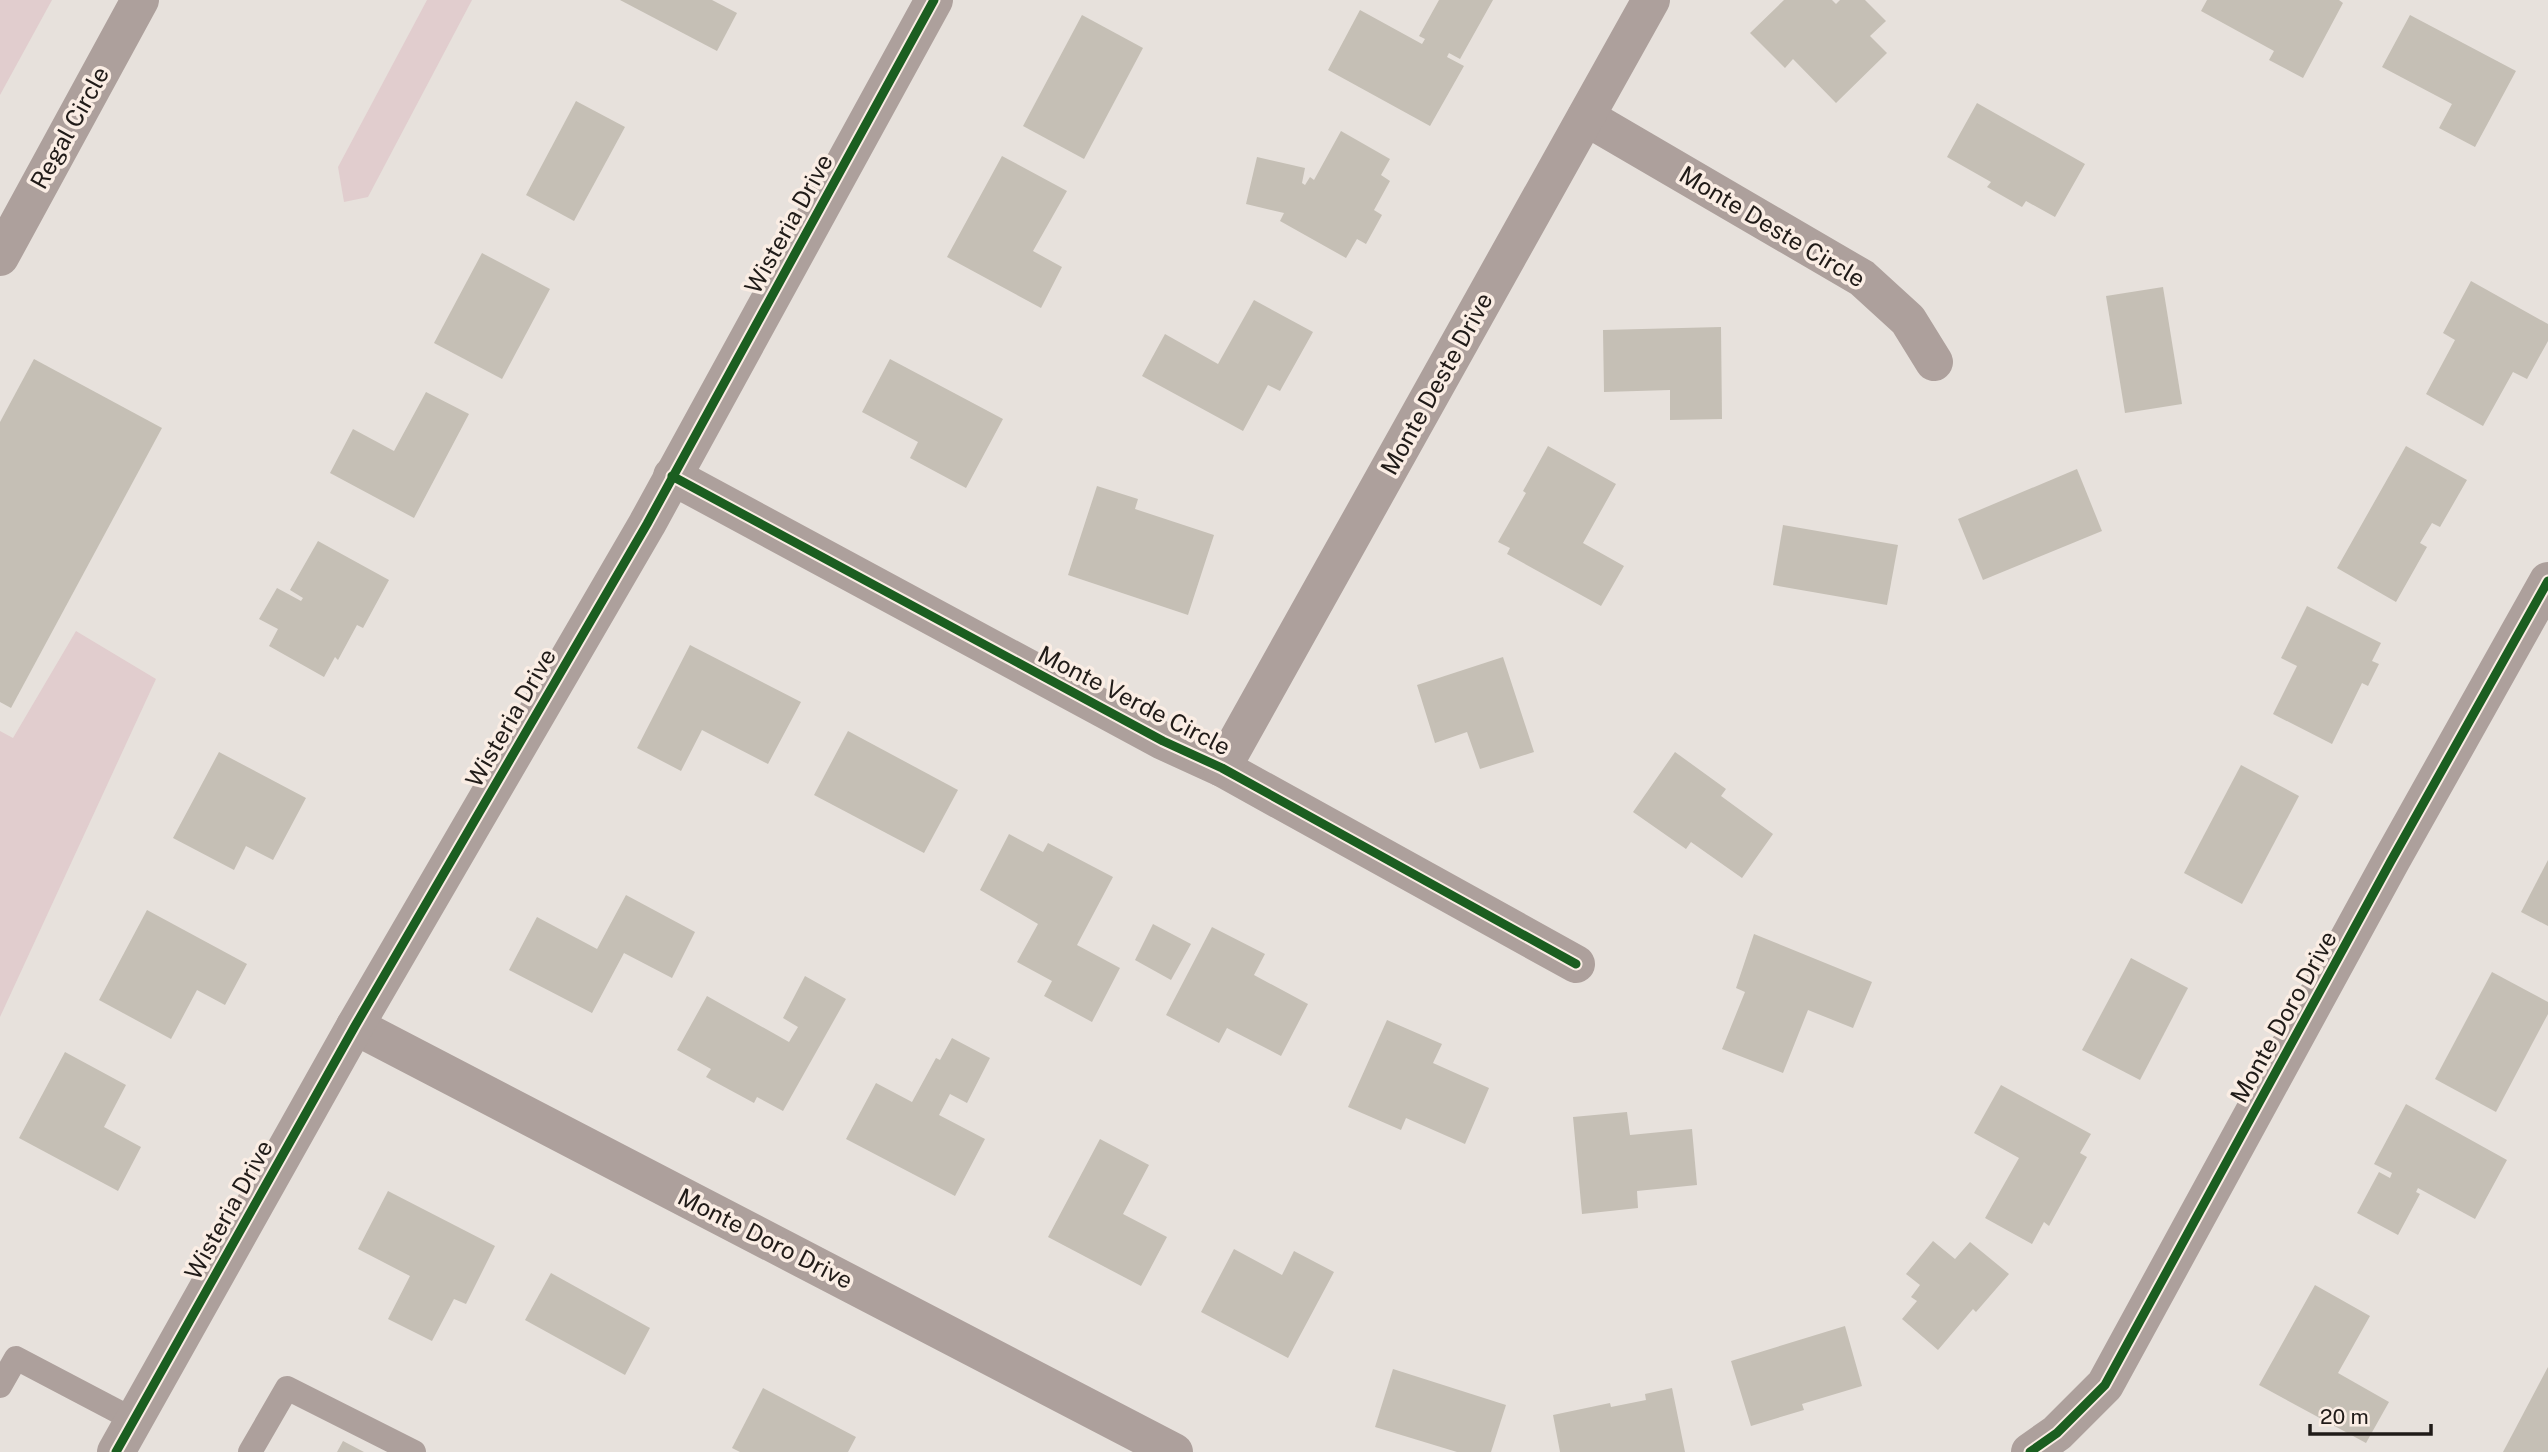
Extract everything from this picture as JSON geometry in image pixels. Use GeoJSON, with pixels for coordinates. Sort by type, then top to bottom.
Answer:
{"type":"FeatureCollection","features":[{"type":"Feature","properties":{"kind":"street","name":"Regal Circle"},"geometry":{"type":"LineString","coordinates":[[0,257],[140,0]]}},
{"type":"Feature","properties":{"kind":"street","name":"Wisteria Drive"},"geometry":{"type":"LineString","coordinates":[[125,1436],[355,1026],[647,524],[934,0]]}},
{"type":"Feature","properties":{"kind":"street","name":"Monte Deste Drive"},"geometry":{"type":"LineString","coordinates":[[1222,768],[1651,0]]}},
{"type":"Feature","properties":{"kind":"street","name":"Monte Deste Circle"},"geometry":{"type":"LineString","coordinates":[[1586,117],[1862,278],[1908,320],[1934,362]]}},
{"type":"Feature","properties":{"kind":"street","name":"Monte Verde Circle"},"geometry":{"type":"LineString","coordinates":[[672,476],[1163,741],[1222,768],[1576,964]]}},
{"type":"Feature","properties":{"kind":"street","name":"Monte Doro Drive"},"geometry":{"type":"LineString","coordinates":[[2030,1452],[2057,1433],[2105,1385],[2391,860],[2548,581]]}},
{"type":"Feature","properties":{"kind":"street","name":"Monte Doro Drive"},"geometry":{"type":"LineString","coordinates":[[355,1026],[1174,1452]]}},
{"type":"Feature","properties":{"kind":"lane"},"geometry":{"type":"LineString","coordinates":[[0,1386],[16,1358],[125,1436]]}},
{"type":"Feature","properties":{"kind":"lane"},"geometry":{"type":"LineString","coordinates":[[250,1452],[287,1388],[414,1452]]}},
{"type":"Feature","properties":{"kind":"shaded area"},"geometry":{"type":"Polygon","coordinates":[[[0,0],[52,0],[0,95],[0,0]]]}},
{"type":"Feature","properties":{"kind":"shaded area"},"geometry":{"type":"Polygon","coordinates":[[[427,0],[472,0],[368,197],[344,202],[338,167],[427,0]]]}},
{"type":"Feature","properties":{"kind":"shaded area"},"geometry":{"type":"Polygon","coordinates":[[[76,631],[156,679],[0,1017],[0,731],[13,738],[76,631]]]}},
{"type":"Feature","properties":{"kind":"building"},"geometry":{"type":"Polygon","coordinates":[[[620,0],[712,0],[737,13],[717,51],[620,0]]]}},
{"type":"Feature","properties":{"kind":"building"},"geometry":{"type":"Polygon","coordinates":[[[1439,0],[1493,0],[1460,59],[1449,53],[1447,57],[1464,66],[1430,126],[1328,70],[1360,10],[1422,44],[1425,39],[1419,36],[1439,0]]]}},
{"type":"Feature","properties":{"kind":"building"},"geometry":{"type":"Polygon","coordinates":[[[1784,0],[1832,0],[1836,4],[1840,0],[1865,0],[1886,21],[1870,36],[1887,53],[1836,103],[1793,59],[1785,68],[1750,33],[1784,0]]]}},
{"type":"Feature","properties":{"kind":"building"},"geometry":{"type":"Polygon","coordinates":[[[2207,0],[2339,0],[2343,3],[2303,78],[2269,60],[2274,51],[2201,11],[2207,0]]]}},
{"type":"Feature","properties":{"kind":"building"},"geometry":{"type":"Polygon","coordinates":[[[1082,15],[1143,48],[1084,159],[1023,126],[1082,15]]]}},
{"type":"Feature","properties":{"kind":"building"},"geometry":{"type":"Polygon","coordinates":[[[2410,15],[2516,71],[2475,147],[2439,128],[2452,104],[2382,67],[2410,15]]]}},
{"type":"Feature","properties":{"kind":"building"},"geometry":{"type":"Polygon","coordinates":[[[576,101],[625,127],[574,221],[526,195],[576,101]]]}},
{"type":"Feature","properties":{"kind":"building"},"geometry":{"type":"Polygon","coordinates":[[[1977,103],[2085,164],[2055,217],[2026,201],[2022,207],[1987,187],[1991,182],[1947,157],[1977,103]]]}},
{"type":"Feature","properties":{"kind":"building"},"geometry":{"type":"Polygon","coordinates":[[[1341,131],[1390,159],[1381,175],[1390,181],[1374,210],[1382,215],[1366,244],[1357,239],[1346,258],[1280,221],[1284,213],[1246,204],[1257,157],[1305,168],[1302,183],[1305,185],[1310,177],[1314,180],[1341,131]]]}},
{"type":"Feature","properties":{"kind":"building"},"geometry":{"type":"Polygon","coordinates":[[[1002,156],[1067,191],[1033,251],[1062,267],[1041,308],[947,257],[1002,156]]]}},
{"type":"Feature","properties":{"kind":"building"},"geometry":{"type":"Polygon","coordinates":[[[482,253],[550,289],[502,379],[434,343],[482,253]]]}},
{"type":"Feature","properties":{"kind":"building"},"geometry":{"type":"Polygon","coordinates":[[[2471,281],[2548,324],[2548,341],[2527,379],[2513,372],[2483,426],[2426,394],[2455,340],[2443,333],[2471,281]]]}},
{"type":"Feature","properties":{"kind":"building"},"geometry":{"type":"Polygon","coordinates":[[[2163,287],[2182,404],[2125,413],[2106,296],[2163,287]]]}},
{"type":"Feature","properties":{"kind":"building"},"geometry":{"type":"Polygon","coordinates":[[[1254,300],[1313,332],[1280,391],[1268,385],[1243,431],[1142,376],[1165,334],[1218,364],[1254,300]]]}},
{"type":"Feature","properties":{"kind":"building"},"geometry":{"type":"Polygon","coordinates":[[[1721,327],[1722,419],[1670,420],[1670,390],[1604,392],[1603,330],[1721,327]]]}},
{"type":"Feature","properties":{"kind":"building"},"geometry":{"type":"Polygon","coordinates":[[[34,359],[162,428],[11,708],[0,702],[0,422],[34,359]]]}},
{"type":"Feature","properties":{"kind":"building"},"geometry":{"type":"Polygon","coordinates":[[[890,359],[1003,419],[966,488],[910,458],[918,442],[862,412],[890,359]]]}},
{"type":"Feature","properties":{"kind":"building"},"geometry":{"type":"Polygon","coordinates":[[[426,392],[469,414],[414,518],[330,473],[353,429],[394,451],[426,392]]]}},
{"type":"Feature","properties":{"kind":"building"},"geometry":{"type":"Polygon","coordinates":[[[1548,446],[1616,484],[1583,543],[1624,566],[1601,606],[1507,554],[1510,548],[1498,542],[1526,493],[1523,491],[1548,446]]]}},
{"type":"Feature","properties":{"kind":"building"},"geometry":{"type":"Polygon","coordinates":[[[2406,446],[2467,480],[2440,527],[2432,523],[2420,543],[2427,547],[2396,602],[2337,568],[2406,446]]]}},
{"type":"Feature","properties":{"kind":"building"},"geometry":{"type":"Polygon","coordinates":[[[2077,469],[2102,531],[1983,580],[1958,519],[2077,469]]]}},
{"type":"Feature","properties":{"kind":"building"},"geometry":{"type":"Polygon","coordinates":[[[1097,486],[1138,499],[1135,509],[1214,535],[1188,615],[1068,575],[1097,486]]]}},
{"type":"Feature","properties":{"kind":"building"},"geometry":{"type":"Polygon","coordinates":[[[1783,525],[1898,545],[1887,605],[1773,585],[1783,525]]]}},
{"type":"Feature","properties":{"kind":"building"},"geometry":{"type":"Polygon","coordinates":[[[318,541],[389,580],[363,628],[357,625],[338,660],[335,657],[324,677],[269,646],[278,629],[259,619],[277,588],[301,601],[303,598],[290,590],[318,541]]]}},
{"type":"Feature","properties":{"kind":"building"},"geometry":{"type":"Polygon","coordinates":[[[2307,606],[2381,643],[2372,661],[2379,664],[2368,686],[2362,683],[2332,744],[2273,714],[2297,666],[2281,658],[2307,606]]]}},
{"type":"Feature","properties":{"kind":"building"},"geometry":{"type":"Polygon","coordinates":[[[690,645],[801,702],[768,764],[702,730],[681,771],[637,748],[690,645]]]}},
{"type":"Feature","properties":{"kind":"building"},"geometry":{"type":"Polygon","coordinates":[[[1503,657],[1534,752],[1480,769],[1467,732],[1435,743],[1417,685],[1503,657]]]}},
{"type":"Feature","properties":{"kind":"building"},"geometry":{"type":"Polygon","coordinates":[[[848,731],[958,790],[924,853],[814,795],[848,731]]]}},
{"type":"Feature","properties":{"kind":"building"},"geometry":{"type":"Polygon","coordinates":[[[219,752],[306,798],[273,860],[246,846],[234,870],[173,838],[219,752]]]}},
{"type":"Feature","properties":{"kind":"building"},"geometry":{"type":"Polygon","coordinates":[[[1675,752],[1726,789],[1721,796],[1773,834],[1742,878],[1691,842],[1686,849],[1633,812],[1675,752]]]}},
{"type":"Feature","properties":{"kind":"building"},"geometry":{"type":"Polygon","coordinates":[[[2241,765],[2299,796],[2242,904],[2184,873],[2241,765]]]}},
{"type":"Feature","properties":{"kind":"building"},"geometry":{"type":"Polygon","coordinates":[[[1009,834],[1043,852],[1048,843],[1113,877],[1077,945],[1120,968],[1092,1022],[1044,996],[1052,981],[1017,962],[1038,924],[980,890],[1009,834]]]}},
{"type":"Feature","properties":{"kind":"building"},"geometry":{"type":"Polygon","coordinates":[[[2548,860],[2548,926],[2521,912],[2548,860]]]}},
{"type":"Feature","properties":{"kind":"building"},"geometry":{"type":"Polygon","coordinates":[[[626,895],[695,932],[672,978],[624,953],[592,1013],[509,970],[537,917],[597,949],[626,895]]]}},
{"type":"Feature","properties":{"kind":"building"},"geometry":{"type":"Polygon","coordinates":[[[147,910],[247,964],[225,1005],[197,990],[171,1039],[99,1000],[147,910]]]}},
{"type":"Feature","properties":{"kind":"building"},"geometry":{"type":"Polygon","coordinates":[[[1153,924],[1191,944],[1171,980],[1135,960],[1153,924]]]}},
{"type":"Feature","properties":{"kind":"building"},"geometry":{"type":"Polygon","coordinates":[[[1212,927],[1265,954],[1254,975],[1308,1004],[1281,1056],[1227,1028],[1219,1043],[1166,1015],[1212,927]]]}},
{"type":"Feature","properties":{"kind":"building"},"geometry":{"type":"Polygon","coordinates":[[[1754,934],[1872,982],[1853,1028],[1808,1010],[1783,1073],[1722,1049],[1745,992],[1736,988],[1754,934]]]}},
{"type":"Feature","properties":{"kind":"building"},"geometry":{"type":"Polygon","coordinates":[[[2131,958],[2188,988],[2140,1080],[2082,1050],[2131,958]]]}},
{"type":"Feature","properties":{"kind":"building"},"geometry":{"type":"Polygon","coordinates":[[[2492,972],[2548,1002],[2548,1014],[2496,1112],[2435,1079],[2492,972]]]}},
{"type":"Feature","properties":{"kind":"building"},"geometry":{"type":"Polygon","coordinates":[[[805,976],[846,999],[783,1111],[757,1097],[754,1103],[706,1077],[711,1069],[677,1050],[707,996],[789,1042],[798,1027],[783,1018],[805,976]]]}},
{"type":"Feature","properties":{"kind":"building"},"geometry":{"type":"Polygon","coordinates":[[[1387,1020],[1442,1044],[1433,1063],[1489,1088],[1465,1144],[1406,1118],[1401,1130],[1348,1107],[1387,1020]]]}},
{"type":"Feature","properties":{"kind":"building"},"geometry":{"type":"Polygon","coordinates":[[[952,1038],[990,1058],[967,1103],[950,1094],[939,1115],[985,1139],[955,1196],[846,1139],[876,1083],[912,1102],[936,1058],[940,1060],[952,1038]]]}},
{"type":"Feature","properties":{"kind":"building"},"geometry":{"type":"Polygon","coordinates":[[[65,1052],[126,1085],[104,1127],[141,1147],[118,1191],[19,1138],[65,1052]]]}},
{"type":"Feature","properties":{"kind":"building"},"geometry":{"type":"Polygon","coordinates":[[[2001,1085],[2091,1134],[2080,1153],[2087,1157],[2049,1226],[2044,1222],[2032,1244],[1985,1218],[2019,1158],[1974,1133],[2001,1085]]]}},
{"type":"Feature","properties":{"kind":"building"},"geometry":{"type":"Polygon","coordinates":[[[2406,1104],[2507,1160],[2475,1219],[2418,1188],[2416,1192],[2420,1194],[2398,1235],[2357,1213],[2379,1172],[2390,1178],[2392,1173],[2374,1164],[2406,1104]]]}},
{"type":"Feature","properties":{"kind":"building"},"geometry":{"type":"Polygon","coordinates":[[[1627,1112],[1630,1135],[1692,1129],[1697,1185],[1637,1191],[1638,1208],[1582,1214],[1573,1117],[1627,1112]]]}},
{"type":"Feature","properties":{"kind":"building"},"geometry":{"type":"Polygon","coordinates":[[[1100,1139],[1149,1165],[1123,1214],[1167,1237],[1141,1286],[1048,1237],[1100,1139]]]}},
{"type":"Feature","properties":{"kind":"building"},"geometry":{"type":"Polygon","coordinates":[[[388,1191],[495,1246],[466,1304],[454,1299],[432,1341],[388,1319],[410,1276],[358,1249],[388,1191]]]}},
{"type":"Feature","properties":{"kind":"building"},"geometry":{"type":"Polygon","coordinates":[[[1933,1241],[1955,1259],[1970,1242],[2009,1274],[1976,1312],[1973,1309],[1938,1350],[1902,1319],[1917,1301],[1911,1297],[1920,1285],[1906,1274],[1933,1241]]]}},
{"type":"Feature","properties":{"kind":"building"},"geometry":{"type":"Polygon","coordinates":[[[1234,1249],[1282,1275],[1294,1251],[1334,1272],[1288,1358],[1201,1312],[1234,1249]]]}},
{"type":"Feature","properties":{"kind":"building"},"geometry":{"type":"Polygon","coordinates":[[[551,1273],[650,1328],[625,1375],[525,1320],[551,1273]]]}},
{"type":"Feature","properties":{"kind":"building"},"geometry":{"type":"Polygon","coordinates":[[[2315,1285],[2370,1316],[2338,1373],[2389,1402],[2366,1443],[2259,1385],[2315,1285]]]}},
{"type":"Feature","properties":{"kind":"building"},"geometry":{"type":"Polygon","coordinates":[[[1845,1326],[1862,1386],[1802,1404],[1804,1410],[1751,1426],[1731,1361],[1845,1326]]]}},
{"type":"Feature","properties":{"kind":"building"},"geometry":{"type":"Polygon","coordinates":[[[2548,1367],[2548,1452],[2503,1452],[2548,1367]]]}},
{"type":"Feature","properties":{"kind":"building"},"geometry":{"type":"Polygon","coordinates":[[[1393,1369],[1506,1405],[1491,1452],[1457,1452],[1375,1427],[1393,1369]]]}},
{"type":"Feature","properties":{"kind":"building"},"geometry":{"type":"Polygon","coordinates":[[[763,1388],[856,1437],[848,1452],[740,1452],[732,1448],[763,1388]]]}},
{"type":"Feature","properties":{"kind":"building"},"geometry":{"type":"Polygon","coordinates":[[[1672,1388],[1685,1452],[1560,1452],[1553,1415],[1610,1403],[1611,1407],[1646,1400],[1645,1394],[1672,1388]]]}},
{"type":"Feature","properties":{"kind":"building"},"geometry":{"type":"Polygon","coordinates":[[[343,1441],[364,1452],[337,1452],[343,1441]]]}},
{"type":"Feature","properties":{"kind":"cycle path"},"geometry":{"type":"LineString","coordinates":[[116,1452],[355,1026],[647,524],[934,0]]}},
{"type":"Feature","properties":{"kind":"cycle path"},"geometry":{"type":"LineString","coordinates":[[672,476],[1163,741],[1222,768],[1576,964]]}},
{"type":"Feature","properties":{"kind":"cycle path"},"geometry":{"type":"LineString","coordinates":[[2030,1452],[2057,1433],[2105,1385],[2391,861],[2548,581]]}}]}
